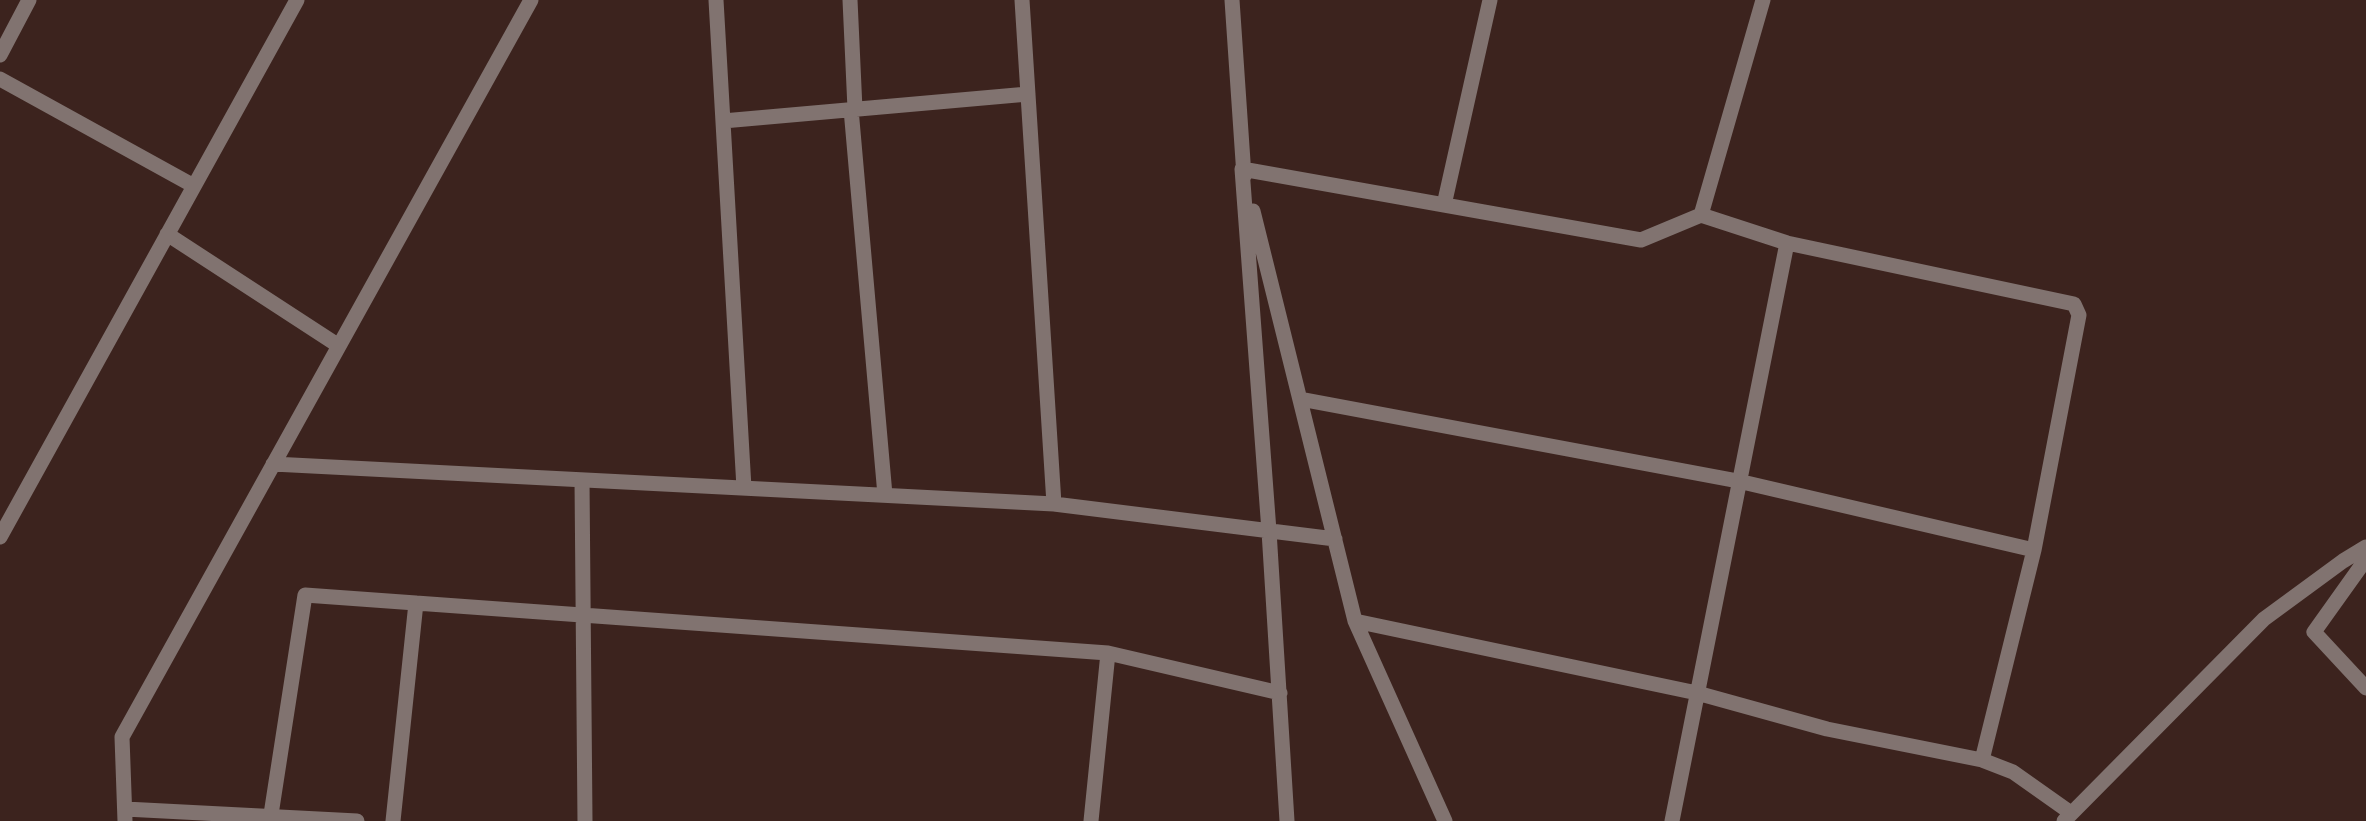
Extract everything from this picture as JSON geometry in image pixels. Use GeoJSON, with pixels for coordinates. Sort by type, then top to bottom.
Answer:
{"type":"FeatureCollection","features":[{"type":"Feature","properties":{"kind":"street"},"geometry":{"type":"LineString","coordinates":[[0,55],[29,0]]}},
{"type":"Feature","properties":{"kind":"street"},"geometry":{"type":"LineString","coordinates":[[0,537],[297,0]]}},
{"type":"Feature","properties":{"kind":"street"},"geometry":{"type":"LineString","coordinates":[[357,821],[125,815],[122,738],[531,0]]}},
{"type":"Feature","properties":{"kind":"street"},"geometry":{"type":"LineString","coordinates":[[716,0],[744,488]]}},
{"type":"Feature","properties":{"kind":"street"},"geometry":{"type":"LineString","coordinates":[[850,0],[853,110],[885,495]]}},
{"type":"Feature","properties":{"kind":"street"},"geometry":{"type":"LineString","coordinates":[[1022,0],[1054,504]]}},
{"type":"Feature","properties":{"kind":"street"},"geometry":{"type":"LineString","coordinates":[[1232,0],[1287,821]]}},
{"type":"Feature","properties":{"kind":"street"},"geometry":{"type":"LineString","coordinates":[[1444,205],[1490,0]]}},
{"type":"Feature","properties":{"kind":"street"},"geometry":{"type":"LineString","coordinates":[[1701,215],[1763,0]]}},
{"type":"Feature","properties":{"kind":"street"},"geometry":{"type":"LineString","coordinates":[[0,79],[194,186]]}},
{"type":"Feature","properties":{"kind":"street"},"geometry":{"type":"LineString","coordinates":[[723,121],[1028,94]]}},
{"type":"Feature","properties":{"kind":"street"},"geometry":{"type":"LineString","coordinates":[[1242,169],[1641,240],[1701,215],[1787,243],[2074,304],[2079,315],[2034,550],[1982,760]]}},
{"type":"Feature","properties":{"kind":"street"},"geometry":{"type":"LineString","coordinates":[[1242,169],[1355,621],[1445,821]]}},
{"type":"Feature","properties":{"kind":"street"},"geometry":{"type":"LineString","coordinates":[[167,234],[339,346]]}},
{"type":"Feature","properties":{"kind":"street"},"geometry":{"type":"LineString","coordinates":[[1672,821],[1787,243]]}},
{"type":"Feature","properties":{"kind":"street"},"geometry":{"type":"LineString","coordinates":[[1300,399],[1738,481],[2034,550]]}},
{"type":"Feature","properties":{"kind":"street"},"geometry":{"type":"LineString","coordinates":[[273,464],[1054,504],[1335,539]]}},
{"type":"Feature","properties":{"kind":"street"},"geometry":{"type":"LineString","coordinates":[[582,480],[585,821]]}},
{"type":"Feature","properties":{"kind":"street"},"geometry":{"type":"LineString","coordinates":[[1355,621],[1697,693],[1827,729],[1982,760],[2013,772],[2068,817],[2264,619],[2343,561],[2366,547]]}},
{"type":"Feature","properties":{"kind":"street"},"geometry":{"type":"LineString","coordinates":[[2366,559],[2314,632],[2366,688]]}},
{"type":"Feature","properties":{"kind":"street"},"geometry":{"type":"LineString","coordinates":[[271,819],[305,595],[1108,652],[1280,693]]}},
{"type":"Feature","properties":{"kind":"street"},"geometry":{"type":"LineString","coordinates":[[393,821],[416,603]]}},
{"type":"Feature","properties":{"kind":"street"},"geometry":{"type":"LineString","coordinates":[[1091,821],[1108,652]]}}]}
